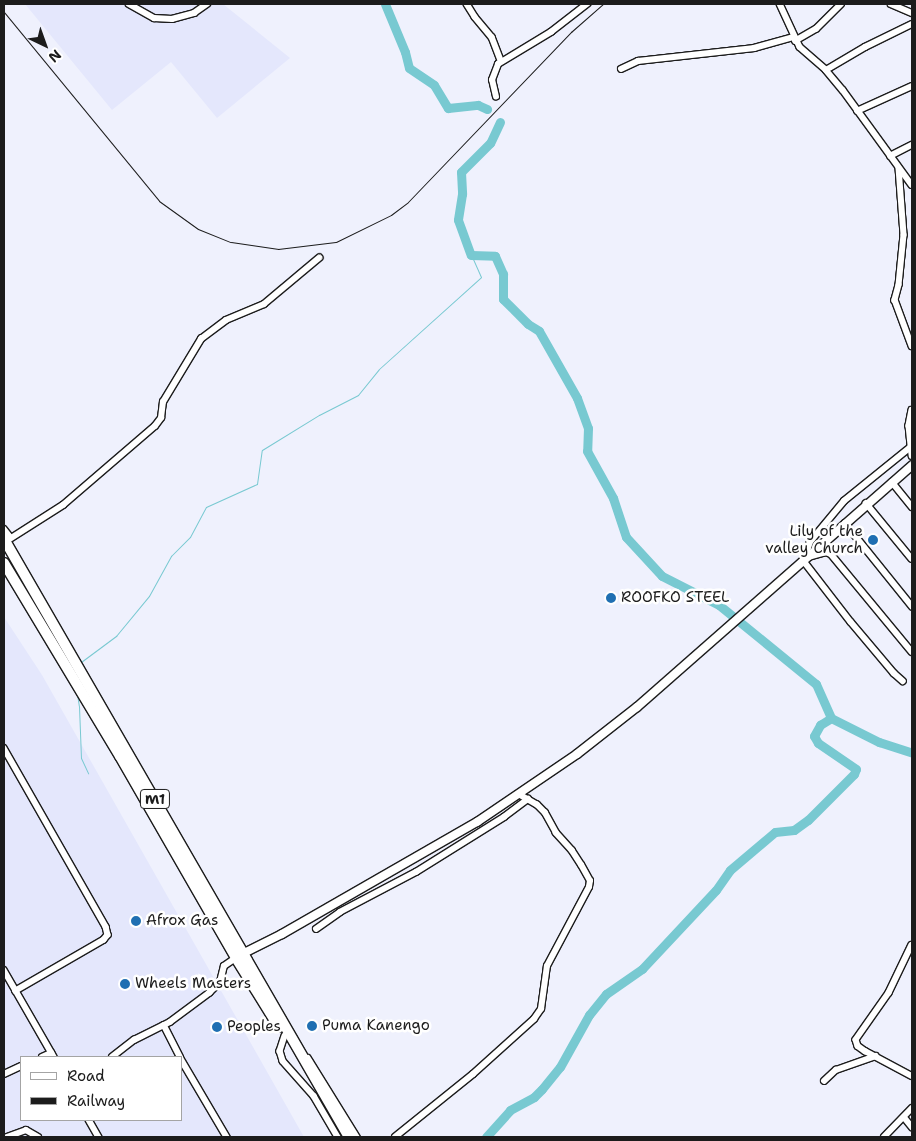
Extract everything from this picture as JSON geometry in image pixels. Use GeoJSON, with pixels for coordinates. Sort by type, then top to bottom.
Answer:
{"type":"FeatureCollection","features":[{"type":"Feature","properties":{"kind":"highway","name":"M1"},"geometry":{"type":"LineString","coordinates":[[6,540],[285,1036],[297,1055],[302,1056]]}},
{"type":"Feature","properties":{"kind":"highway","name":"M1"},"geometry":{"type":"LineString","coordinates":[[4,563],[349,1137]]}},
{"type":"Feature","properties":{"kind":"main road"},"geometry":{"type":"LineString","coordinates":[[240,956],[434,848],[520,795],[631,712],[866,503],[912,465]]}},
{"type":"Feature","properties":{"kind":"street"},"geometry":{"type":"LineString","coordinates":[[129,4],[154,18],[172,19],[194,13],[207,4]]}},
{"type":"Feature","properties":{"kind":"street"},"geometry":{"type":"LineString","coordinates":[[467,4],[492,37],[501,62]]}},
{"type":"Feature","properties":{"kind":"street"},"geometry":{"type":"LineString","coordinates":[[496,97],[493,76],[501,62],[552,32],[587,4]]}},
{"type":"Feature","properties":{"kind":"street"},"geometry":{"type":"LineString","coordinates":[[780,4],[795,39],[826,70],[912,185]]}},
{"type":"Feature","properties":{"kind":"street"},"geometry":{"type":"LineString","coordinates":[[621,69],[638,61],[754,48],[795,39],[816,29],[841,4]]}},
{"type":"Feature","properties":{"kind":"street"},"geometry":{"type":"LineString","coordinates":[[891,4],[912,13]]}},
{"type":"Feature","properties":{"kind":"street"},"geometry":{"type":"LineString","coordinates":[[826,70],[865,47],[912,24]]}},
{"type":"Feature","properties":{"kind":"street"},"geometry":{"type":"LineString","coordinates":[[857,112],[912,86]]}},
{"type":"Feature","properties":{"kind":"street"},"geometry":{"type":"LineString","coordinates":[[890,156],[912,145]]}},
{"type":"Feature","properties":{"kind":"street"},"geometry":{"type":"LineString","coordinates":[[899,168],[904,235],[899,285],[895,300],[912,346]]}},
{"type":"Feature","properties":{"kind":"street"},"geometry":{"type":"LineString","coordinates":[[4,529],[6,540],[63,505],[155,426],[161,418],[163,402],[201,339],[226,320],[264,304],[319,258]]}},
{"type":"Feature","properties":{"kind":"street"},"geometry":{"type":"LineString","coordinates":[[912,410],[909,426],[912,456]]}},
{"type":"Feature","properties":{"kind":"street"},"geometry":{"type":"LineString","coordinates":[[804,559],[810,542],[844,502],[912,447]]}},
{"type":"Feature","properties":{"kind":"street"},"geometry":{"type":"LineString","coordinates":[[892,482],[912,507]]}},
{"type":"Feature","properties":{"kind":"street"},"geometry":{"type":"LineString","coordinates":[[866,503],[912,559]]}},
{"type":"Feature","properties":{"kind":"street"},"geometry":{"type":"LineString","coordinates":[[845,523],[912,606]]}},
{"type":"Feature","properties":{"kind":"street"},"geometry":{"type":"LineString","coordinates":[[804,559],[827,552],[831,554],[912,652]]}},
{"type":"Feature","properties":{"kind":"street"},"geometry":{"type":"LineString","coordinates":[[804,559],[857,629],[894,673],[904,681]]}},
{"type":"Feature","properties":{"kind":"street"},"geometry":{"type":"LineString","coordinates":[[4,748],[106,927],[108,935],[104,940],[16,991]]}},
{"type":"Feature","properties":{"kind":"street"},"geometry":{"type":"LineString","coordinates":[[395,1137],[473,1074],[534,1019],[541,1009],[547,966],[589,887],[590,880],[572,851],[556,833],[541,808],[520,795]]}},
{"type":"Feature","properties":{"kind":"street"},"geometry":{"type":"LineString","coordinates":[[316,928],[340,912],[416,872],[504,817],[528,799]]}},
{"type":"Feature","properties":{"kind":"street"},"geometry":{"type":"LineString","coordinates":[[912,945],[889,993],[856,1040],[858,1046],[912,1076]]}},
{"type":"Feature","properties":{"kind":"street"},"geometry":{"type":"LineString","coordinates":[[113,1056],[134,1040],[164,1025],[216,987],[224,966],[240,956]]}},
{"type":"Feature","properties":{"kind":"street"},"geometry":{"type":"LineString","coordinates":[[4,970],[52,1055]]}},
{"type":"Feature","properties":{"kind":"street"},"geometry":{"type":"LineString","coordinates":[[164,1025],[180,1056]]}},
{"type":"Feature","properties":{"kind":"street"},"geometry":{"type":"LineString","coordinates":[[285,1036],[280,1051],[283,1061],[314,1096],[338,1137]]}},
{"type":"Feature","properties":{"kind":"street"},"geometry":{"type":"LineString","coordinates":[[302,1056],[320,1073],[357,1137]]}},
{"type":"Feature","properties":{"kind":"street"},"geometry":{"type":"LineString","coordinates":[[824,1081],[836,1070],[876,1056]]}},
{"type":"Feature","properties":{"kind":"street"},"geometry":{"type":"LineString","coordinates":[[182,1060],[227,1137]]}},
{"type":"Feature","properties":{"kind":"street"},"geometry":{"type":"LineString","coordinates":[[4,1074],[20,1066]]}},
{"type":"Feature","properties":{"kind":"street"},"geometry":{"type":"LineString","coordinates":[[884,1137],[912,1108]]}},
{"type":"Feature","properties":{"kind":"street"},"geometry":{"type":"LineString","coordinates":[[904,1117],[912,1127]]}},
{"type":"Feature","properties":{"kind":"street"},"geometry":{"type":"LineString","coordinates":[[90,1121],[99,1137]]}},
{"type":"Feature","properties":{"kind":"street"},"geometry":{"type":"LineString","coordinates":[[7,1137],[26,1130],[38,1137]]}},
{"type":"Feature","properties":{"kind":"shaded area"},"geometry":{"type":"Polygon","coordinates":[[[25,4],[223,4],[290,58],[217,118],[171,62],[112,110],[25,4]]]}},
{"type":"Feature","properties":{"kind":"shaded area"},"geometry":{"type":"Polygon","coordinates":[[[4,617],[42,675],[304,1137],[4,1137],[4,617]]]}},
{"type":"Feature","properties":{"kind":"waterway"},"geometry":{"type":"LineString","coordinates":[[385,4],[405,52],[409,68],[434,85],[448,108],[478,105],[487,109]]}},
{"type":"Feature","properties":{"kind":"waterway"},"geometry":{"type":"LineString","coordinates":[[500,122],[490,143],[461,172],[462,194],[458,220],[471,255],[495,256],[503,274],[503,299],[528,324],[539,331],[577,398],[588,428],[587,451],[613,498],[626,537],[662,576],[719,605],[816,684],[831,718],[879,742],[912,753]]}},
{"type":"Feature","properties":{"kind":"waterway"},"geometry":{"type":"LineString","coordinates":[[81,662],[116,636],[149,596],[171,556],[190,537],[206,507],[257,484],[262,450],[319,415],[358,395],[379,369],[481,277],[471,255]]}},
{"type":"Feature","properties":{"kind":"waterway"},"geometry":{"type":"LineString","coordinates":[[77,694],[81,758],[88,773]]}},
{"type":"Feature","properties":{"kind":"waterway"},"geometry":{"type":"LineString","coordinates":[[486,1137],[510,1110],[534,1097],[542,1089],[560,1067],[589,1015],[606,994],[642,969],[716,890],[730,870],[775,832],[794,830],[808,820],[854,774],[856,769],[818,743],[814,736],[820,725],[831,718]]}},
{"type":"Feature","properties":{"kind":"railway"},"geometry":{"type":"LineString","coordinates":[[4,12],[159,201],[198,229],[231,242],[278,249],[336,242],[391,215],[408,202],[571,32],[603,4]]}},
{"type":"Feature","properties":{"kind":"place","name":"Lily of the valley Church"},"geometry":{"type":"Point","coordinates":[873,540]}},
{"type":"Feature","properties":{"kind":"place","name":"ROOFKO STEEL"},"geometry":{"type":"Point","coordinates":[611,598]}},
{"type":"Feature","properties":{"kind":"place","name":"Afrox Gas"},"geometry":{"type":"Point","coordinates":[136,921]}},
{"type":"Feature","properties":{"kind":"place","name":"Wheels Masters"},"geometry":{"type":"Point","coordinates":[125,984]}},
{"type":"Feature","properties":{"kind":"place","name":"Puma Kanengo"},"geometry":{"type":"Point","coordinates":[312,1026]}},
{"type":"Feature","properties":{"kind":"place","name":"Peoples"},"geometry":{"type":"Point","coordinates":[217,1027]}}]}
